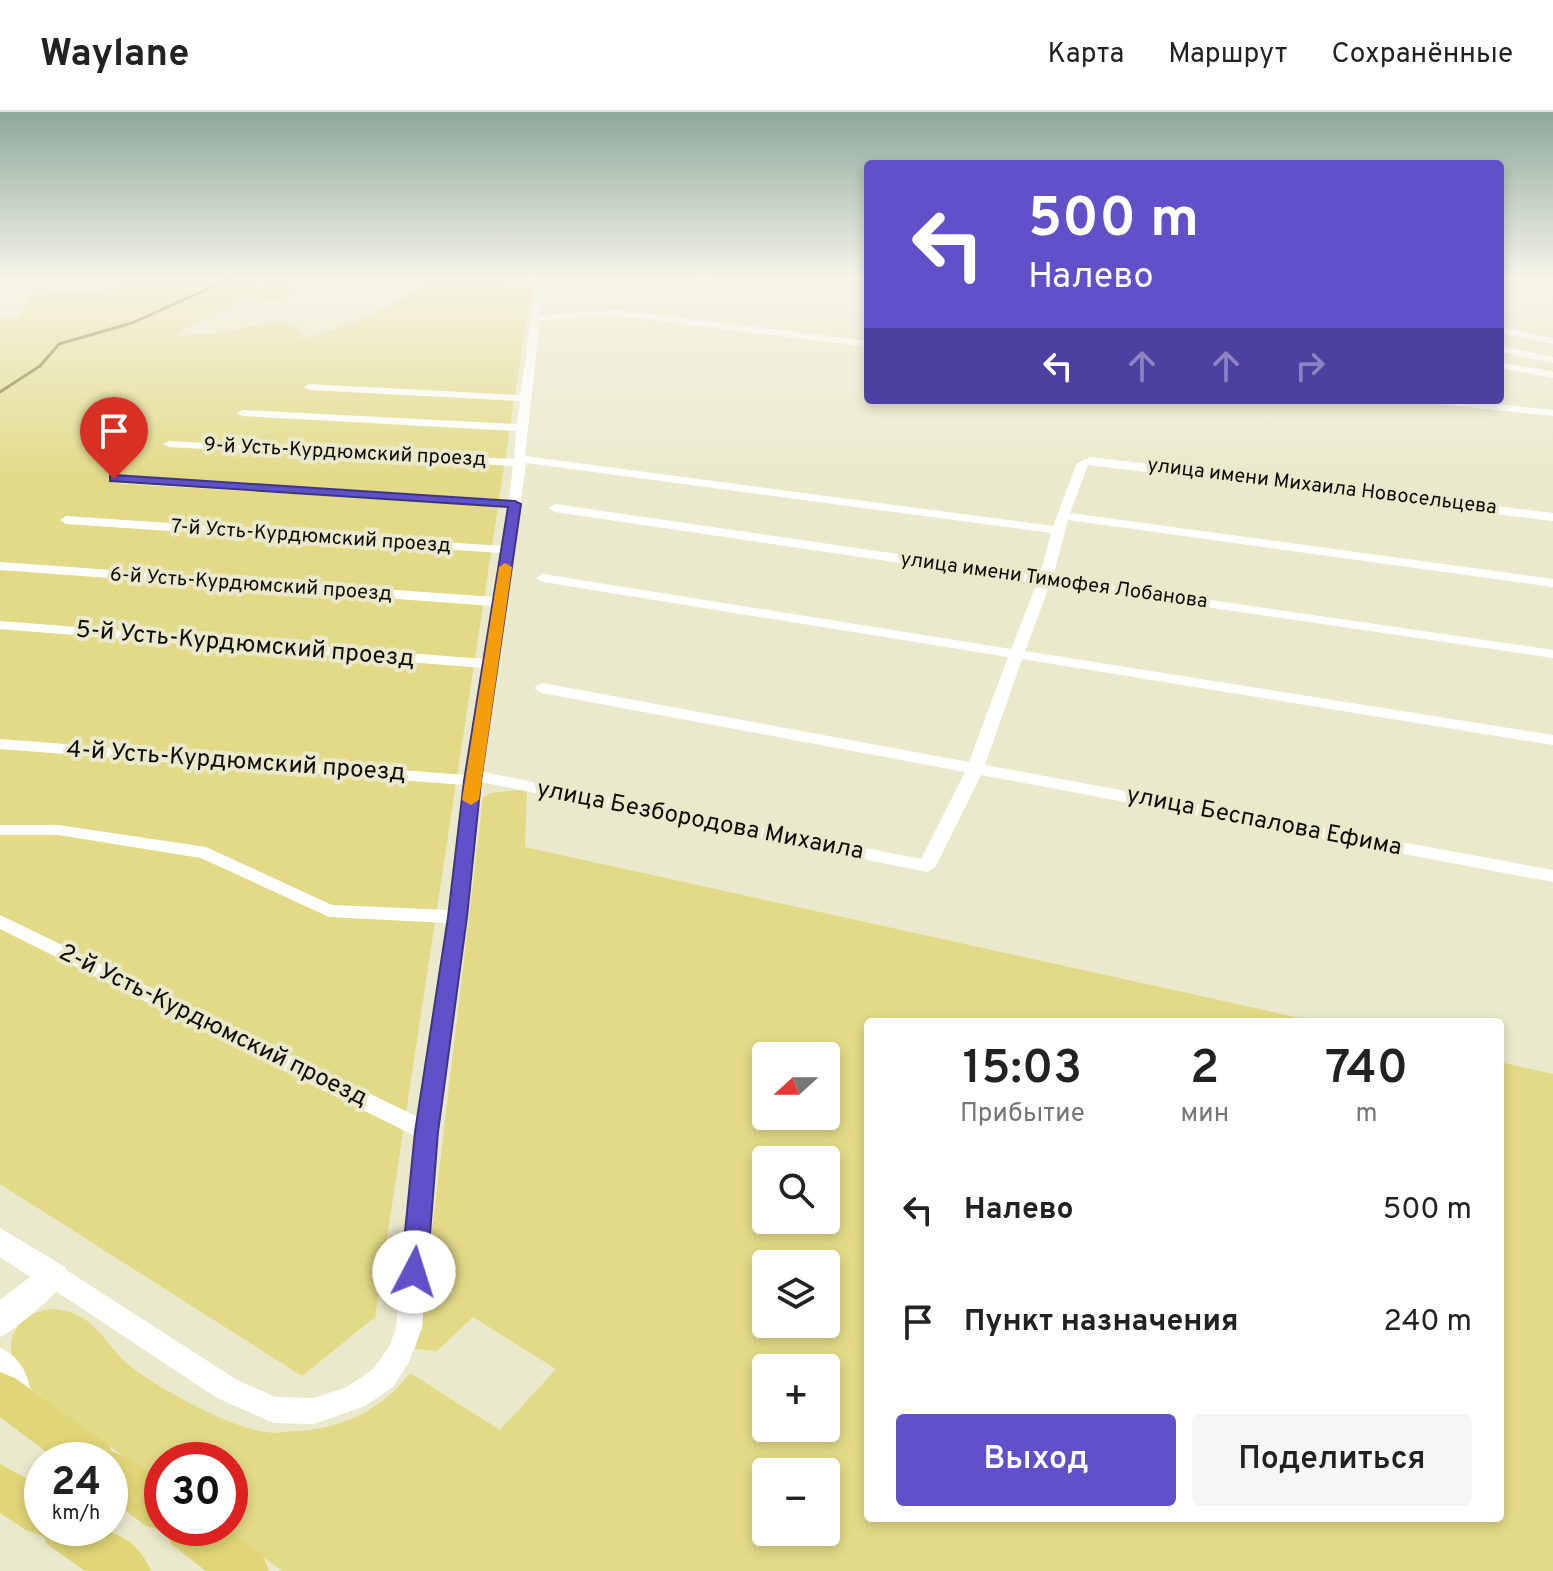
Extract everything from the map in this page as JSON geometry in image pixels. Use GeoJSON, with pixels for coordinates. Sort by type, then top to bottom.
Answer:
{"type":"FeatureCollection","features":[{"type":"Feature","properties":{"kind":"main road"},"geometry":{"type":"LineString","coordinates":[[5,1386],[72,1442]]}},
{"type":"Feature","properties":{"kind":"main road"},"geometry":{"type":"LineString","coordinates":[[0,1486],[24,1502]]}},
{"type":"Feature","properties":{"kind":"main road"},"geometry":{"type":"LineString","coordinates":[[90,1546],[127,1571]]}},
{"type":"Feature","properties":{"kind":"main road"},"geometry":{"type":"LineString","coordinates":[[211,1546],[245,1571]]}},
{"type":"Feature","properties":{"kind":"street"},"geometry":{"type":"LineString","coordinates":[[0,1241],[227,1389],[274,1410],[314,1411],[355,1397],[383,1378],[400,1353],[409,1328],[427,1132],[473,778],[515,504],[532,345]]}},
{"type":"Feature","properties":{"kind":"street"},"geometry":{"type":"LineString","coordinates":[[1504,350],[1549,359]]}},
{"type":"Feature","properties":{"kind":"street"},"geometry":{"type":"LineString","coordinates":[[1504,366],[1553,375]]}},
{"type":"Feature","properties":{"kind":"street"},"geometry":{"type":"LineString","coordinates":[[309,387],[527,398]]}},
{"type":"Feature","properties":{"kind":"street"},"geometry":{"type":"LineString","coordinates":[[1467,404],[1553,413]]}},
{"type":"Feature","properties":{"kind":"street"},"geometry":{"type":"LineString","coordinates":[[242,413],[524,428]]}},
{"type":"Feature","properties":{"kind":"street","name":"9-й Усть-Курдюмский проезд"},"geometry":{"type":"LineString","coordinates":[[169,444],[520,461],[1553,583]]}},
{"type":"Feature","properties":{"kind":"street","name":"улица имени Михаила Новосельцева"},"geometry":{"type":"LineString","coordinates":[[1061,523],[1083,463],[1091,460],[1553,517]]}},
{"type":"Feature","properties":{"kind":"street"},"geometry":{"type":"LineString","coordinates":[[114,479],[515,504]]}},
{"type":"Feature","properties":{"kind":"street","name":"улица имени Тимофея Лобанова"},"geometry":{"type":"LineString","coordinates":[[555,508],[1553,654]]}},
{"type":"Feature","properties":{"kind":"street","name":"7-й Усть-Курдюмский проезд"},"geometry":{"type":"LineString","coordinates":[[66,520],[507,550]]}},
{"type":"Feature","properties":{"kind":"street"},"geometry":{"type":"LineString","coordinates":[[976,767],[1045,580],[1061,523]]}},
{"type":"Feature","properties":{"kind":"street","name":"6-й Усть-Курдюмский проезд"},"geometry":{"type":"LineString","coordinates":[[0,566],[501,602]]}},
{"type":"Feature","properties":{"kind":"street"},"geometry":{"type":"LineString","coordinates":[[543,578],[1553,740]]}},
{"type":"Feature","properties":{"kind":"street","name":"5-й Усть-Курдюмский проезд"},"geometry":{"type":"LineString","coordinates":[[0,625],[490,664]]}},
{"type":"Feature","properties":{"kind":"street","name":"улица Беспалова Ефима"},"geometry":{"type":"LineString","coordinates":[[542,688],[1553,876]]}},
{"type":"Feature","properties":{"kind":"street","name":"4-й Усть-Курдюмский проезд"},"geometry":{"type":"LineString","coordinates":[[0,744],[473,778]]}},
{"type":"Feature","properties":{"kind":"street","name":"улица Безбородова Михаила"},"geometry":{"type":"LineString","coordinates":[[473,778],[927,866],[976,767]]}},
{"type":"Feature","properties":{"kind":"street"},"geometry":{"type":"LineString","coordinates":[[0,830],[58,830],[206,853],[329,911],[457,917]]}},
{"type":"Feature","properties":{"kind":"street","name":"2-й Усть-Курдюмский проезд"},"geometry":{"type":"LineString","coordinates":[[0,921],[427,1132]]}},
{"type":"Feature","properties":{"kind":"street"},"geometry":{"type":"LineString","coordinates":[[3,1316],[54,1276]]}},
{"type":"Feature","properties":{"kind":"shaded area"},"geometry":{"type":"Polygon","coordinates":[[[0,345],[522,345],[375,1317],[302,1376],[0,1184],[0,345]]]}},
{"type":"Feature","properties":{"kind":"shaded area"},"geometry":{"type":"Polygon","coordinates":[[[527,789],[525,847],[1300,1018],[864,1018],[864,1522],[1504,1522],[1504,1063],[1553,1074],[1553,1571],[282,1571],[248,1546],[248,1442],[144,1442],[144,1471],[128,1459],[128,1442],[104,1442],[35,1392],[14,1364],[11,1344],[13,1334],[27,1317],[53,1309],[75,1314],[94,1327],[125,1362],[164,1389],[216,1416],[270,1433],[345,1422],[374,1407],[410,1373],[500,1430],[556,1369],[473,1317],[437,1351],[415,1349],[421,1324],[483,798],[490,793],[527,789]]]}},
{"type":"Feature","properties":{"kind":"waterway"},"geometry":{"type":"LineString","coordinates":[[0,392],[40,366],[58,345]]}},
{"type":"Feature","properties":{"kind":"slow traffic"},"geometry":{"type":"LineString","coordinates":[[471,800],[505,567]]}},
{"type":"Feature","properties":{"kind":"route"},"geometry":{"type":"LineString","coordinates":[[114,479],[515,504],[473,781],[427,1132],[414,1272]]}}]}
